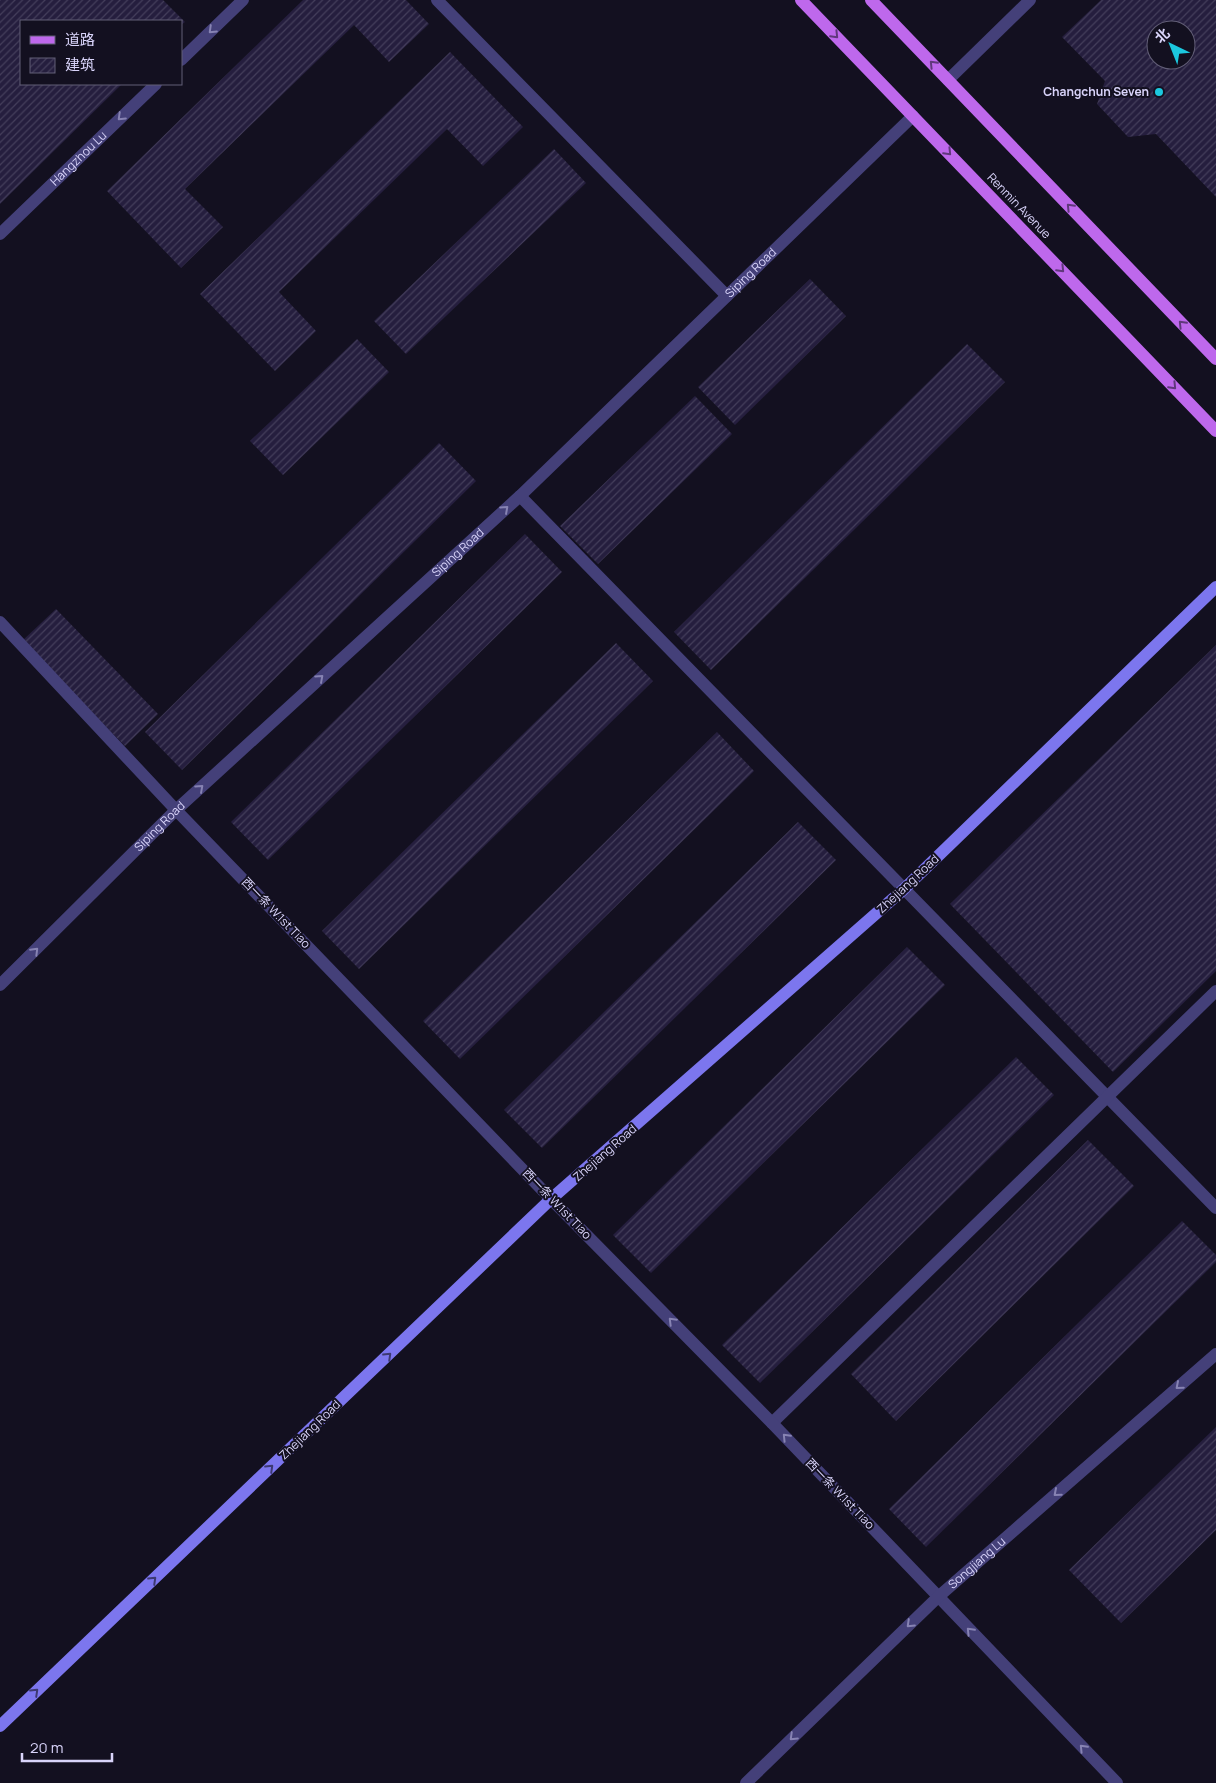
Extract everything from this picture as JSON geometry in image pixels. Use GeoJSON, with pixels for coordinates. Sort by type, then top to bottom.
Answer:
{"type":"FeatureCollection","features":[{"type":"Feature","properties":{"kind":"main road","name":"Renmin Avenue"},"geometry":{"type":"LineString","coordinates":[[801,0],[1216,431]]}},
{"type":"Feature","properties":{"kind":"main road"},"geometry":{"type":"LineString","coordinates":[[871,0],[1216,359]]}},
{"type":"Feature","properties":{"kind":"main road","name":"Zhejiang Road"},"geometry":{"type":"LineString","coordinates":[[0,1726],[551,1199],[904,889],[1216,586]]}},
{"type":"Feature","properties":{"kind":"street"},"geometry":{"type":"LineString","coordinates":[[182,59],[244,0]]}},
{"type":"Feature","properties":{"kind":"street"},"geometry":{"type":"LineString","coordinates":[[437,0],[726,296]]}},
{"type":"Feature","properties":{"kind":"street"},"geometry":{"type":"LineString","coordinates":[[948,80],[1030,0]]}},
{"type":"Feature","properties":{"kind":"street","name":"Hangzhou Lu"},"geometry":{"type":"LineString","coordinates":[[0,234],[155,85]]}},
{"type":"Feature","properties":{"kind":"street","name":"Siping Road"},"geometry":{"type":"LineString","coordinates":[[0,985],[176,810],[520,496],[913,116]]}},
{"type":"Feature","properties":{"kind":"street"},"geometry":{"type":"LineString","coordinates":[[520,496],[1216,1208]]}},
{"type":"Feature","properties":{"kind":"street","name":"西一条 W.1st Tiao"},"geometry":{"type":"LineString","coordinates":[[0,622],[176,810],[551,1199],[772,1423],[1117,1783]]}},
{"type":"Feature","properties":{"kind":"street"},"geometry":{"type":"LineString","coordinates":[[772,1423],[1216,991]]}},
{"type":"Feature","properties":{"kind":"street","name":"Songjiang Lu"},"geometry":{"type":"LineString","coordinates":[[746,1783],[938,1597],[1216,1354]]}},
{"type":"Feature","properties":{"kind":"building"},"geometry":{"type":"Polygon","coordinates":[[[0,0],[163,0],[185,22],[182,24],[182,20],[20,20],[20,85],[121,85],[0,204],[0,0]]]}},
{"type":"Feature","properties":{"kind":"building"},"geometry":{"type":"Polygon","coordinates":[[[303,0],[406,0],[429,24],[389,62],[354,25],[185,189],[223,227],[181,268],[107,191],[303,0]]]}},
{"type":"Feature","properties":{"kind":"building","name":"Changchun Seven"},"geometry":{"type":"Polygon","coordinates":[[[1101,0],[1216,0],[1216,197],[1156,134],[1128,137],[1097,104],[1105,81],[1062,37],[1101,0]]]}},
{"type":"Feature","properties":{"kind":"building"},"geometry":{"type":"Polygon","coordinates":[[[450,52],[523,127],[483,166],[447,129],[279,292],[316,331],[275,371],[200,294],[450,52]]]}},
{"type":"Feature","properties":{"kind":"building"},"geometry":{"type":"Polygon","coordinates":[[[554,149],[586,183],[406,354],[374,321],[554,149]]]}},
{"type":"Feature","properties":{"kind":"building"},"geometry":{"type":"Polygon","coordinates":[[[810,279],[846,316],[735,425],[698,387],[810,279]]]}},
{"type":"Feature","properties":{"kind":"building"},"geometry":{"type":"Polygon","coordinates":[[[357,339],[389,372],[283,475],[250,441],[357,339]]]}},
{"type":"Feature","properties":{"kind":"building"},"geometry":{"type":"Polygon","coordinates":[[[967,344],[1005,382],[711,670],[674,632],[967,344]]]}},
{"type":"Feature","properties":{"kind":"building"},"geometry":{"type":"Polygon","coordinates":[[[695,396],[732,434],[598,564],[560,526],[695,396]]]}},
{"type":"Feature","properties":{"kind":"building"},"geometry":{"type":"Polygon","coordinates":[[[439,443],[476,481],[182,770],[145,732],[439,443]]]}},
{"type":"Feature","properties":{"kind":"building"},"geometry":{"type":"Polygon","coordinates":[[[525,534],[562,572],[268,860],[231,822],[525,534]]]}},
{"type":"Feature","properties":{"kind":"building"},"geometry":{"type":"Polygon","coordinates":[[[56,609],[158,714],[125,746],[22,641],[56,609]]]}},
{"type":"Feature","properties":{"kind":"building"},"geometry":{"type":"Polygon","coordinates":[[[616,643],[653,681],[359,969],[322,931],[616,643]]]}},
{"type":"Feature","properties":{"kind":"building"},"geometry":{"type":"Polygon","coordinates":[[[1216,645],[1216,971],[1113,1072],[950,904],[1216,645]]]}},
{"type":"Feature","properties":{"kind":"building"},"geometry":{"type":"Polygon","coordinates":[[[717,732],[754,771],[460,1059],[423,1021],[717,732]]]}},
{"type":"Feature","properties":{"kind":"building"},"geometry":{"type":"Polygon","coordinates":[[[798,822],[836,860],[542,1148],[504,1110],[798,822]]]}},
{"type":"Feature","properties":{"kind":"building"},"geometry":{"type":"Polygon","coordinates":[[[907,947],[945,985],[651,1273],[613,1235],[907,947]]]}},
{"type":"Feature","properties":{"kind":"building"},"geometry":{"type":"Polygon","coordinates":[[[1016,1057],[1054,1095],[760,1383],[722,1345],[1016,1057]]]}},
{"type":"Feature","properties":{"kind":"building"},"geometry":{"type":"Polygon","coordinates":[[[1088,1140],[1134,1186],[896,1421],[851,1374],[1088,1140]]]}},
{"type":"Feature","properties":{"kind":"building"},"geometry":{"type":"Polygon","coordinates":[[[1182,1221],[1216,1255],[1216,1262],[926,1547],[889,1509],[1182,1221]]]}},
{"type":"Feature","properties":{"kind":"building"},"geometry":{"type":"Polygon","coordinates":[[[1216,1427],[1216,1530],[1121,1623],[1069,1570],[1216,1427]]]}},
{"type":"Feature","properties":{"kind":"place","name":"Changchun Seven"},"geometry":{"type":"Point","coordinates":[1159,92]}}]}
